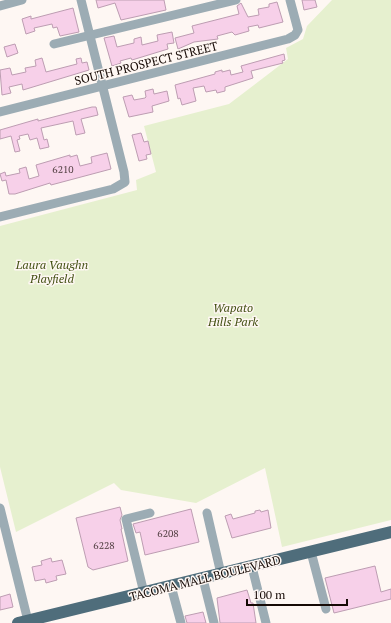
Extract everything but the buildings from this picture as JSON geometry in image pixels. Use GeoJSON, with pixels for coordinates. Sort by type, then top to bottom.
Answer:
{"type":"FeatureCollection","features":[{"type":"Feature","properties":{"kind":"main road","name":"TACOMA MALL BOULEVARD"},"geometry":{"type":"LineString","coordinates":[[23,622],[47,620],[171,586],[391,532]]}},
{"type":"Feature","properties":{"kind":"street"},"geometry":{"type":"LineString","coordinates":[[0,6],[22,0]]}},
{"type":"Feature","properties":{"kind":"street"},"geometry":{"type":"LineString","coordinates":[[0,216],[113,189],[124,184],[124,172],[82,0]]}},
{"type":"Feature","properties":{"kind":"street"},"geometry":{"type":"LineString","coordinates":[[54,44],[236,0]]}},
{"type":"Feature","properties":{"kind":"street","name":"SOUTH PROSPECT STREET"},"geometry":{"type":"LineString","coordinates":[[0,112],[282,41],[296,34],[298,28],[290,0]]}},
{"type":"Feature","properties":{"kind":"street"},"geometry":{"type":"LineString","coordinates":[[0,508],[23,622]]}},
{"type":"Feature","properties":{"kind":"street"},"geometry":{"type":"LineString","coordinates":[[144,593],[126,519],[150,513]]}},
{"type":"Feature","properties":{"kind":"street"},"geometry":{"type":"LineString","coordinates":[[206,513],[221,574]]}},
{"type":"Feature","properties":{"kind":"street"},"geometry":{"type":"LineString","coordinates":[[312,552],[326,609]]}},
{"type":"Feature","properties":{"kind":"street"},"geometry":{"type":"LineString","coordinates":[[252,566],[266,623]]}},
{"type":"Feature","properties":{"kind":"street"},"geometry":{"type":"LineString","coordinates":[[203,579],[214,623]]}},
{"type":"Feature","properties":{"kind":"street"},"geometry":{"type":"LineString","coordinates":[[171,586],[181,623]]}},
{"type":"Feature","properties":{"kind":"green space","name":"Wapato Hills Park"},"geometry":{"type":"Polygon","coordinates":[[[332,0],[391,0],[391,520],[282,547],[265,468],[196,503],[121,490],[114,483],[16,532],[0,467],[0,226],[137,190],[136,180],[156,172],[144,126],[229,104],[288,59],[286,48],[303,39],[307,26],[332,0]]]}},
{"type":"Feature","properties":{"kind":"park label","name":"Laura Vaughn Playfield"},"geometry":{"type":"Point","coordinates":[52,271]}}]}
